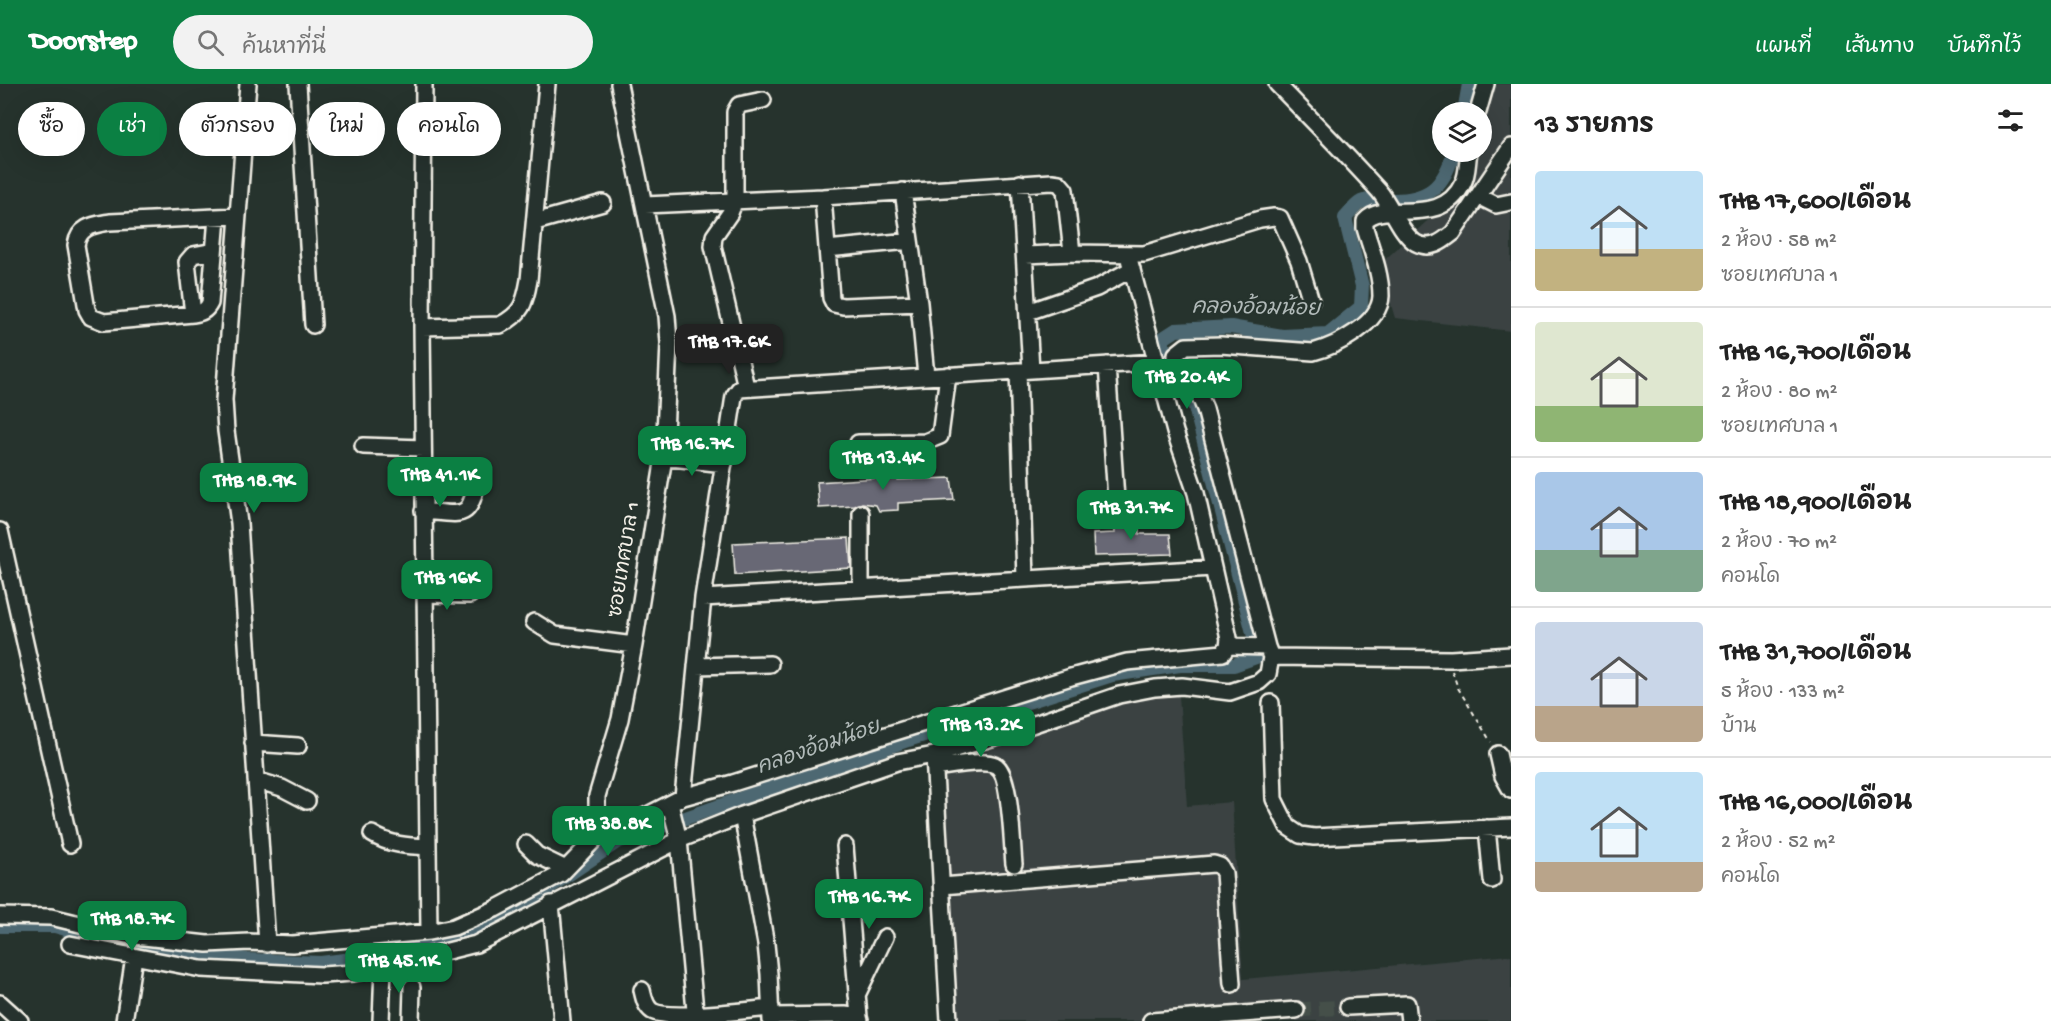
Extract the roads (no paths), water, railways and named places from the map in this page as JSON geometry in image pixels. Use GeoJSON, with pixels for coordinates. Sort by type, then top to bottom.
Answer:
{"type":"FeatureCollection","features":[{"type":"Feature","properties":{"kind":"street"},"geometry":{"type":"LineString","coordinates":[[248,84],[224,400],[239,523],[267,944]]}},
{"type":"Feature","properties":{"kind":"street"},"geometry":{"type":"LineString","coordinates":[[298,84],[313,325]]}},
{"type":"Feature","properties":{"kind":"street"},"geometry":{"type":"LineString","coordinates":[[424,84],[423,511],[429,932]]}},
{"type":"Feature","properties":{"kind":"street"},"geometry":{"type":"LineString","coordinates":[[422,327],[500,325],[512,319],[519,312],[526,296],[547,84]]}},
{"type":"Feature","properties":{"kind":"street","name":"ซอยเทศบาล 1"},"geometry":{"type":"LineString","coordinates":[[604,826],[597,816],[597,796],[620,719],[664,457],[669,343],[668,316],[619,84]]}},
{"type":"Feature","properties":{"kind":"street"},"geometry":{"type":"LineString","coordinates":[[1277,84],[1380,192],[1407,235],[1417,243],[1429,246],[1440,243],[1453,232],[1511,147]]}},
{"type":"Feature","properties":{"kind":"street"},"geometry":{"type":"LineString","coordinates":[[1481,102],[1486,84]]}},
{"type":"Feature","properties":{"kind":"street"},"geometry":{"type":"LineString","coordinates":[[746,387],[713,246],[714,236],[730,213],[735,200],[735,112],[739,105],[762,100]]}},
{"type":"Feature","properties":{"kind":"street"},"geometry":{"type":"LineString","coordinates":[[935,761],[999,736],[1119,695],[1155,688],[1182,686],[1230,692],[1259,682],[1267,658],[1205,409],[1200,397],[1176,367],[1176,354],[1186,346],[1221,345],[1313,352],[1346,338],[1364,326],[1376,311],[1381,299],[1380,282],[1365,221],[1375,214],[1393,211],[1418,212],[1435,208],[1449,201],[1458,193],[1464,182],[1468,162]]}},
{"type":"Feature","properties":{"kind":"street"},"geometry":{"type":"LineString","coordinates":[[645,205],[823,197],[1052,182],[1063,186],[1067,195],[1072,253]]}},
{"type":"Feature","properties":{"kind":"street"},"geometry":{"type":"LineString","coordinates":[[1020,183],[1028,312],[1025,371],[1025,579]]}},
{"type":"Feature","properties":{"kind":"street"},"geometry":{"type":"LineString","coordinates":[[903,190],[919,303],[926,376]]}},
{"type":"Feature","properties":{"kind":"street"},"geometry":{"type":"LineString","coordinates":[[1478,196],[1496,205],[1511,202]]}},
{"type":"Feature","properties":{"kind":"street"},"geometry":{"type":"LineString","coordinates":[[823,197],[831,298],[834,304],[843,306],[919,303]]}},
{"type":"Feature","properties":{"kind":"street"},"geometry":{"type":"LineString","coordinates":[[535,222],[603,203]]}},
{"type":"Feature","properties":{"kind":"street"},"geometry":{"type":"LineString","coordinates":[[217,217],[210,303],[204,311],[104,322],[91,317],[87,310],[76,245],[77,237],[82,230],[91,225],[110,222],[237,216]]}},
{"type":"Feature","properties":{"kind":"street"},"geometry":{"type":"LineString","coordinates":[[1028,312],[1097,288],[1144,254],[1260,219],[1274,217],[1280,218],[1299,261],[1311,301]]}},
{"type":"Feature","properties":{"kind":"street"},"geometry":{"type":"LineString","coordinates":[[827,249],[909,241]]}},
{"type":"Feature","properties":{"kind":"street"},"geometry":{"type":"LineString","coordinates":[[193,314],[187,262],[193,255],[214,251]]}},
{"type":"Feature","properties":{"kind":"street"},"geometry":{"type":"LineString","coordinates":[[1025,255],[1072,253],[1130,262]]}},
{"type":"Feature","properties":{"kind":"street"},"geometry":{"type":"LineString","coordinates":[[1130,262],[1156,362],[1196,493],[1229,638],[1234,646],[1267,658],[1451,659],[1511,655]]}},
{"type":"Feature","properties":{"kind":"street"},"geometry":{"type":"LineString","coordinates":[[696,1018],[675,805],[696,666],[703,598],[734,396],[739,389],[746,387],[1156,362]]}},
{"type":"Feature","properties":{"kind":"street"},"geometry":{"type":"LineString","coordinates":[[1107,365],[1116,498]]}},
{"type":"Feature","properties":{"kind":"street"},"geometry":{"type":"LineString","coordinates":[[858,443],[926,442],[940,436],[948,375]]}},
{"type":"Feature","properties":{"kind":"street"},"geometry":{"type":"LineString","coordinates":[[363,446],[423,448]]}},
{"type":"Feature","properties":{"kind":"street"},"geometry":{"type":"LineString","coordinates":[[664,457],[724,464]]}},
{"type":"Feature","properties":{"kind":"street"},"geometry":{"type":"LineString","coordinates":[[423,511],[457,514],[465,512],[472,504],[479,475]]}},
{"type":"Feature","properties":{"kind":"street"},"geometry":{"type":"LineString","coordinates":[[861,513],[861,588]]}},
{"type":"Feature","properties":{"kind":"street"},"geometry":{"type":"LineString","coordinates":[[0,531],[70,844]]}},
{"type":"Feature","properties":{"kind":"street"},"geometry":{"type":"LineString","coordinates":[[703,598],[1213,568]]}},
{"type":"Feature","properties":{"kind":"street"},"geometry":{"type":"LineString","coordinates":[[424,594],[470,595]]}},
{"type":"Feature","properties":{"kind":"street"},"geometry":{"type":"LineString","coordinates":[[534,622],[555,635],[634,645]]}},
{"type":"Feature","properties":{"kind":"street"},"geometry":{"type":"LineString","coordinates":[[0,916],[51,917],[126,935],[195,942],[267,944],[292,944],[429,932],[454,927],[485,914],[561,874],[593,841],[604,826],[634,822],[733,783],[1071,677],[1127,662],[1213,655],[1223,653],[1234,646]]}},
{"type":"Feature","properties":{"kind":"street"},"geometry":{"type":"LineString","coordinates":[[696,666],[770,664]]}},
{"type":"Feature","properties":{"kind":"street"},"geometry":{"type":"LineString","coordinates":[[1271,703],[1274,799],[1288,827],[1300,835],[1314,837],[1511,827]]}},
{"type":"Feature","properties":{"kind":"street"},"geometry":{"type":"LineString","coordinates":[[253,744],[298,746]]}},
{"type":"Feature","properties":{"kind":"street"},"geometry":{"type":"LineString","coordinates":[[1498,754],[1503,776],[1511,790]]}},
{"type":"Feature","properties":{"kind":"street"},"geometry":{"type":"LineString","coordinates":[[935,761],[949,1021]]}},
{"type":"Feature","properties":{"kind":"street"},"geometry":{"type":"LineString","coordinates":[[70,944],[201,969],[322,975],[383,967],[476,944],[679,836],[897,762],[935,761],[996,765],[1002,771],[1007,788],[1014,864]]}},
{"type":"Feature","properties":{"kind":"street"},"geometry":{"type":"LineString","coordinates":[[256,780],[282,788],[307,801]]}},
{"type":"Feature","properties":{"kind":"street"},"geometry":{"type":"LineString","coordinates":[[742,815],[766,944],[771,1015]]}},
{"type":"Feature","properties":{"kind":"street"},"geometry":{"type":"LineString","coordinates":[[1488,828],[1492,879]]}},
{"type":"Feature","properties":{"kind":"street"},"geometry":{"type":"LineString","coordinates":[[372,834],[383,841],[402,846],[428,847]]}},
{"type":"Feature","properties":{"kind":"street"},"geometry":{"type":"LineString","coordinates":[[526,844],[537,855],[567,869]]}},
{"type":"Feature","properties":{"kind":"street"},"geometry":{"type":"LineString","coordinates":[[642,990],[646,1004],[653,1011],[665,1014],[696,1018],[845,1015],[860,1019],[845,846]]}},
{"type":"Feature","properties":{"kind":"street"},"geometry":{"type":"LineString","coordinates":[[942,886],[1214,864],[1220,866],[1224,873],[1232,984]]}},
{"type":"Feature","properties":{"kind":"street"},"geometry":{"type":"LineString","coordinates":[[551,904],[561,1021]]}},
{"type":"Feature","properties":{"kind":"street"},"geometry":{"type":"LineString","coordinates":[[857,995],[885,937]]}},
{"type":"Feature","properties":{"kind":"street"},"geometry":{"type":"LineString","coordinates":[[124,1021],[134,957]]}},
{"type":"Feature","properties":{"kind":"street"},"geometry":{"type":"LineString","coordinates":[[381,1021],[383,967]]}},
{"type":"Feature","properties":{"kind":"street"},"geometry":{"type":"LineString","coordinates":[[411,1021],[412,987]]}},
{"type":"Feature","properties":{"kind":"street"},"geometry":{"type":"LineString","coordinates":[[0,1003],[20,1021]]}},
{"type":"Feature","properties":{"kind":"street"},"geometry":{"type":"LineString","coordinates":[[1348,1006],[1407,1004],[1409,1021]]}},
{"type":"Feature","properties":{"kind":"street"},"geometry":{"type":"LineString","coordinates":[[1151,1021],[1296,1010]]}},
{"type":"Feature","properties":{"kind":"waterway","name":"คลองอ้อมน้อย"},"geometry":{"type":"LineString","coordinates":[[1466,102],[1469,84]]}},
{"type":"Feature","properties":{"kind":"waterway","name":"คลองอ้อมน้อย"},"geometry":{"type":"LineString","coordinates":[[0,926],[55,926],[112,942],[247,960],[321,963],[391,954],[456,940],[532,899],[617,842],[908,740],[1112,675],[1180,665],[1234,665],[1259,656],[1195,407],[1167,364],[1162,339],[1176,330],[1231,327],[1282,336],[1328,334],[1361,307],[1362,286],[1345,218],[1364,201],[1403,200],[1424,195],[1439,183],[1451,162]]}},
{"type":"Feature","properties":{"kind":"tunnel"},"geometry":{"type":"LineString","coordinates":[[1296,1010],[1348,1007]]}}]}
